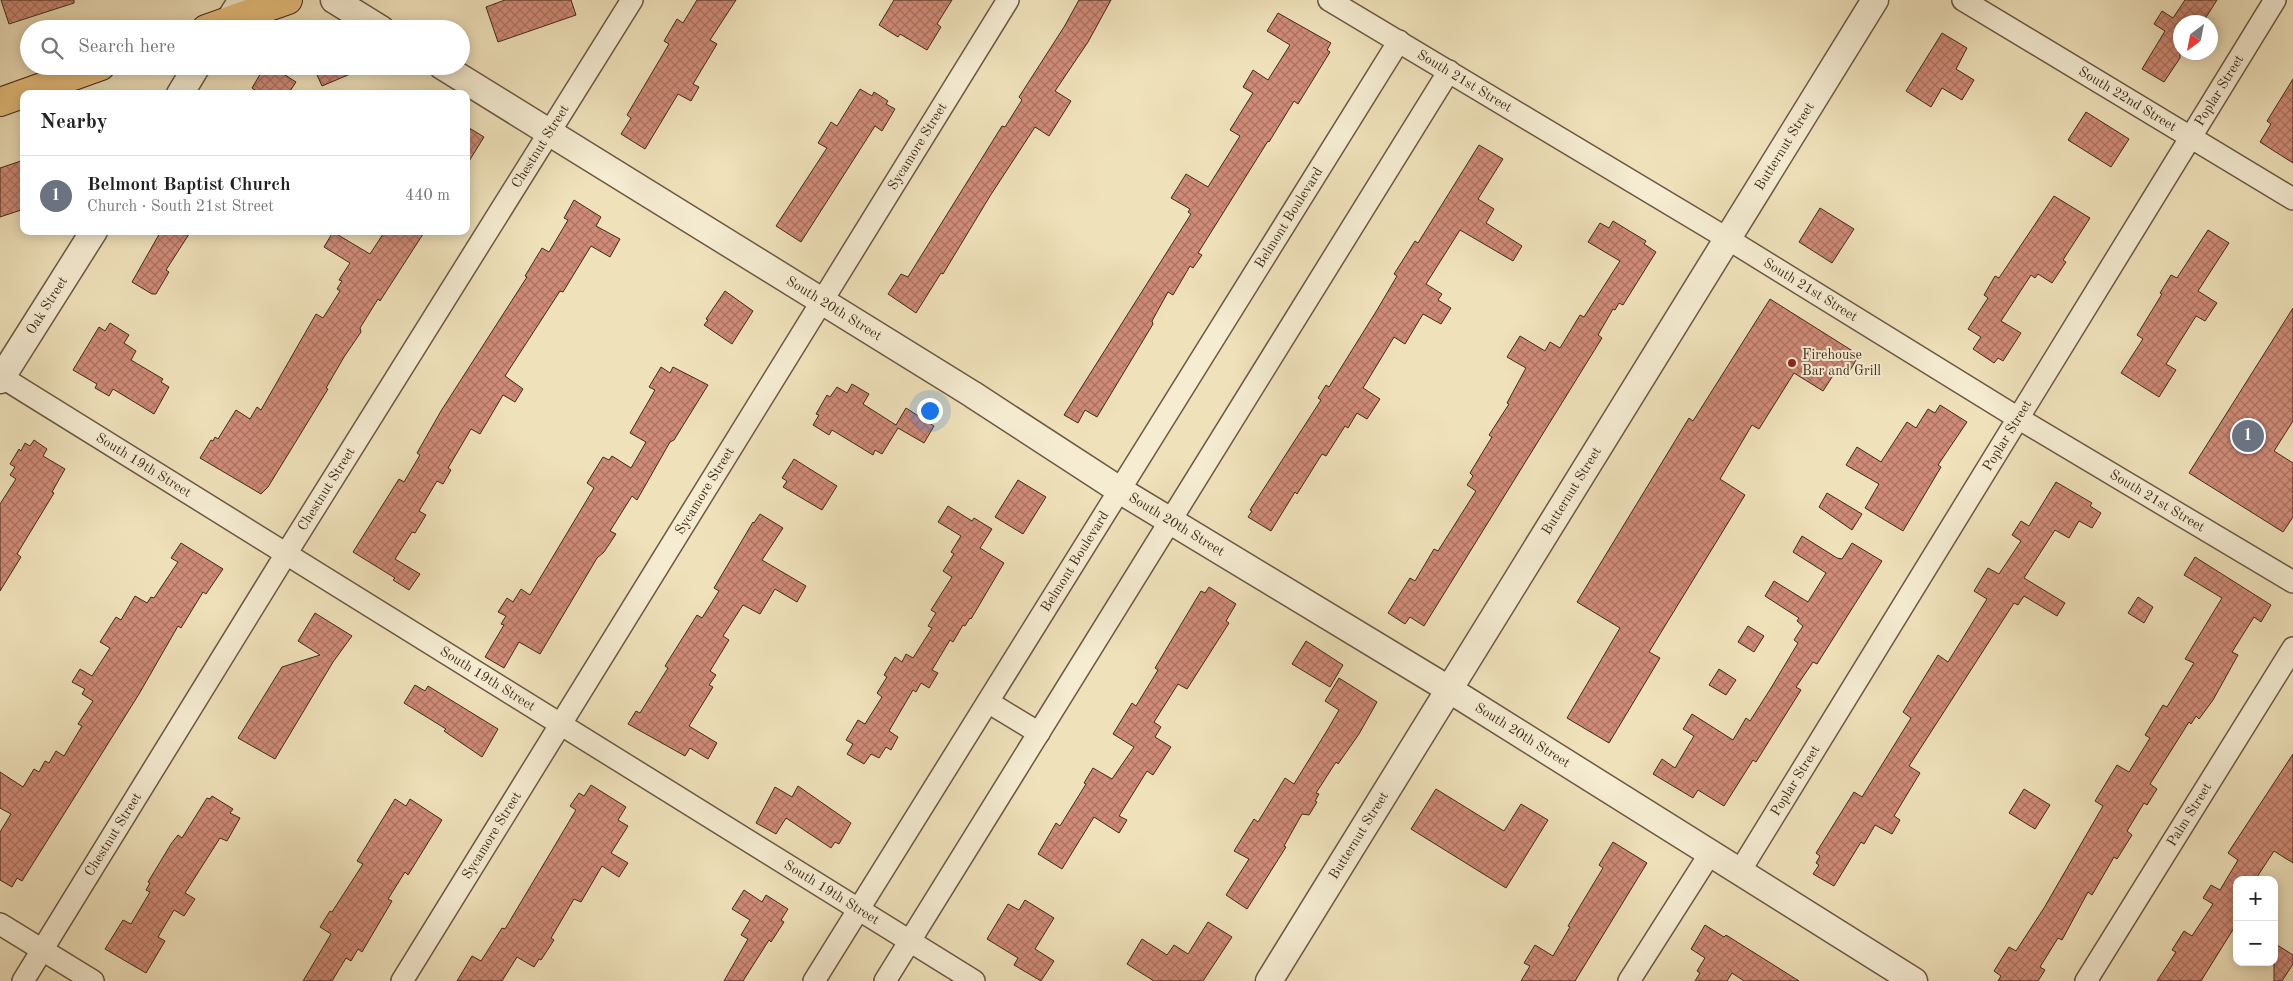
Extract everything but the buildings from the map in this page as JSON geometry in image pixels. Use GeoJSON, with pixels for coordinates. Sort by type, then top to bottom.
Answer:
{"type":"FeatureCollection","features":[{"type":"Feature","properties":{"kind":"main road"},"geometry":{"type":"LineString","coordinates":[[223,20],[288,0]]}},
{"type":"Feature","properties":{"kind":"main road"},"geometry":{"type":"LineString","coordinates":[[34,90],[76,75]]}},
{"type":"Feature","properties":{"kind":"main road"},"geometry":{"type":"LineString","coordinates":[[0,102],[20,95]]}},
{"type":"Feature","properties":{"kind":"street"},"geometry":{"type":"LineString","coordinates":[[334,0],[366,20]]}},
{"type":"Feature","properties":{"kind":"street","name":"Chestnut Street"},"geometry":{"type":"LineString","coordinates":[[24,981],[286,554],[632,0]]}},
{"type":"Feature","properties":{"kind":"street","name":"Sycamore Street"},"geometry":{"type":"LineString","coordinates":[[402,981],[1008,0]]}},
{"type":"Feature","properties":{"kind":"street","name":"South 21st Street"},"geometry":{"type":"LineString","coordinates":[[1329,0],[1728,239],[2018,418],[2293,582]]}},
{"type":"Feature","properties":{"kind":"street","name":"Butternut Street"},"geometry":{"type":"LineString","coordinates":[[1269,981],[1875,0]]}},
{"type":"Feature","properties":{"kind":"street","name":"South 22nd Street"},"geometry":{"type":"LineString","coordinates":[[1963,0],[2293,199]]}},
{"type":"Feature","properties":{"kind":"street","name":"Poplar Street"},"geometry":{"type":"LineString","coordinates":[[1740,871],[2275,0]]}},
{"type":"Feature","properties":{"kind":"street","name":"Belmont Boulevard"},"geometry":{"type":"LineString","coordinates":[[814,981],[1121,491],[1399,41]]}},
{"type":"Feature","properties":{"kind":"street"},"geometry":{"type":"LineString","coordinates":[[885,981],[1449,71]]}},
{"type":"Feature","properties":{"kind":"street"},"geometry":{"type":"LineString","coordinates":[[182,90],[192,75]]}},
{"type":"Feature","properties":{"kind":"street","name":"South 20th Street"},"geometry":{"type":"LineString","coordinates":[[457,75],[821,300],[1121,491],[1450,690],[1914,981]]}},
{"type":"Feature","properties":{"kind":"street","name":"Oak Street"},"geometry":{"type":"LineString","coordinates":[[1,378],[91,235]]}},
{"type":"Feature","properties":{"kind":"street","name":"South 19th Street"},"geometry":{"type":"LineString","coordinates":[[1,378],[974,981]]}},
{"type":"Feature","properties":{"kind":"street","name":"Palm Street"},"geometry":{"type":"LineString","coordinates":[[2086,981],[2293,648]]}},
{"type":"Feature","properties":{"kind":"street"},"geometry":{"type":"LineString","coordinates":[[988,702],[1039,733]]}},
{"type":"Feature","properties":{"kind":"street"},"geometry":{"type":"LineString","coordinates":[[1629,981],[1711,852]]}},
{"type":"Feature","properties":{"kind":"street"},"geometry":{"type":"LineString","coordinates":[[0,924],[93,981]]}},
{"type":"Feature","properties":{"kind":"place","name":"Firehouse Bar and Grill"},"geometry":{"type":"Point","coordinates":[1792,363]}},
{"type":"Feature","properties":{"kind":"place","name":"Belmont Baptist Church"},"geometry":{"type":"Point","coordinates":[2248,436]}}]}
